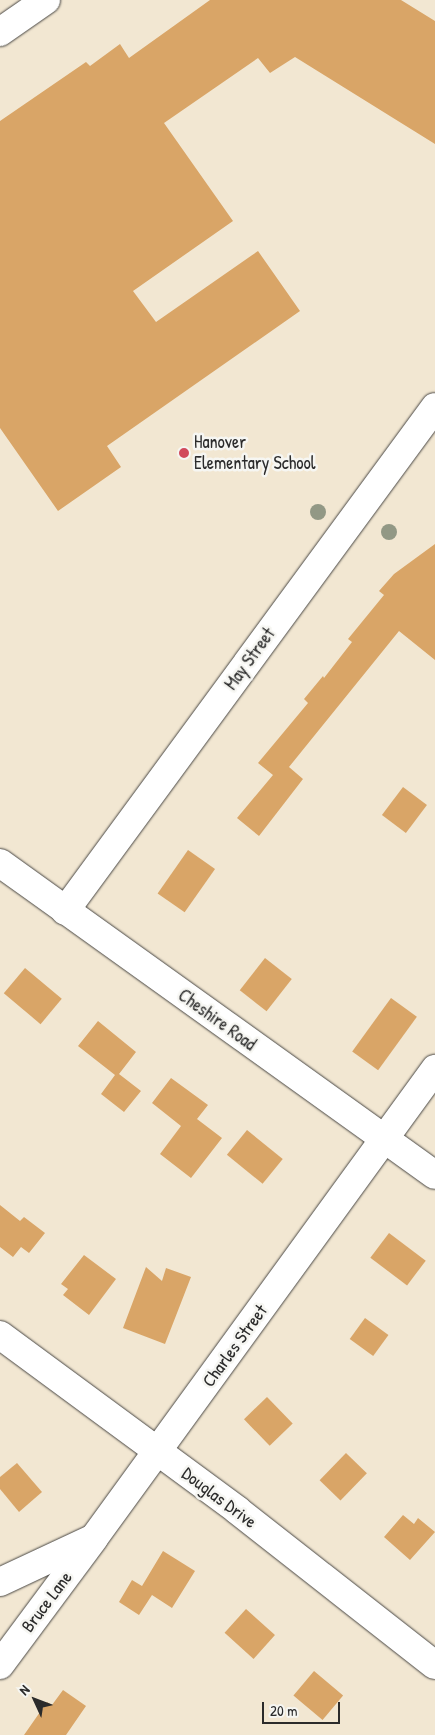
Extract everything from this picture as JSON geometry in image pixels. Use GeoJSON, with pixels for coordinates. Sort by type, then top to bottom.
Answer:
{"type":"FeatureCollection","features":[{"type":"Feature","properties":{"kind":"street"},"geometry":{"type":"LineString","coordinates":[[0,32],[46,0]]}},
{"type":"Feature","properties":{"kind":"street","name":"May Street"},"geometry":{"type":"LineString","coordinates":[[65,911],[435,408]]}},
{"type":"Feature","properties":{"kind":"street","name":"Cheshire Road"},"geometry":{"type":"LineString","coordinates":[[0,863],[435,1175]]}},
{"type":"Feature","properties":{"kind":"street","name":"Charles Street"},"geometry":{"type":"LineString","coordinates":[[0,1582],[94,1538],[435,1069]]}},
{"type":"Feature","properties":{"kind":"street","name":"Douglas Drive"},"geometry":{"type":"LineString","coordinates":[[0,1336],[237,1510],[435,1665]]}},
{"type":"Feature","properties":{"kind":"street","name":"Bruce Lane"},"geometry":{"type":"LineString","coordinates":[[0,1665],[94,1538]]}},
{"type":"Feature","properties":{"kind":"building"},"geometry":{"type":"Polygon","coordinates":[[[210,0],[401,0],[435,21],[435,144],[295,57],[270,73],[258,58],[164,123],[233,221],[133,291],[156,322],[258,251],[300,311],[107,446],[121,467],[58,511],[0,428],[0,121],[86,62],[90,66],[120,44],[129,58],[210,0]]]}},
{"type":"Feature","properties":{"kind":"building"},"geometry":{"type":"Polygon","coordinates":[[[435,544],[435,660],[399,631],[289,767],[303,779],[259,836],[237,818],[273,775],[258,763],[308,703],[304,699],[323,676],[324,678],[352,642],[348,639],[384,595],[379,591],[394,574],[435,544]]]}},
{"type":"Feature","properties":{"kind":"building"},"geometry":{"type":"Polygon","coordinates":[[[403,787],[427,805],[406,833],[382,815],[403,787]]]}},
{"type":"Feature","properties":{"kind":"building"},"geometry":{"type":"Polygon","coordinates":[[[188,850],[215,869],[185,912],[158,893],[188,850]]]}},
{"type":"Feature","properties":{"kind":"building"},"geometry":{"type":"Polygon","coordinates":[[[265,958],[292,979],[267,1011],[240,990],[265,958]]]}},
{"type":"Feature","properties":{"kind":"building"},"geometry":{"type":"Polygon","coordinates":[[[25,968],[62,999],[41,1024],[4,993],[25,968]]]}},
{"type":"Feature","properties":{"kind":"building"},"geometry":{"type":"Polygon","coordinates":[[[391,998],[417,1017],[378,1070],[352,1051],[391,998]]]}},
{"type":"Feature","properties":{"kind":"building"},"geometry":{"type":"Polygon","coordinates":[[[98,1021],[136,1052],[119,1074],[141,1091],[124,1112],[101,1094],[115,1075],[78,1046],[98,1021]]]}},
{"type":"Feature","properties":{"kind":"building"},"geometry":{"type":"Polygon","coordinates":[[[171,1078],[208,1105],[197,1119],[222,1138],[191,1178],[160,1154],[181,1126],[152,1103],[171,1078]]]}},
{"type":"Feature","properties":{"kind":"building"},"geometry":{"type":"Polygon","coordinates":[[[247,1130],[283,1159],[263,1184],[227,1155],[247,1130]]]}},
{"type":"Feature","properties":{"kind":"building"},"geometry":{"type":"Polygon","coordinates":[[[0,1205],[20,1221],[24,1217],[45,1233],[29,1253],[21,1247],[13,1257],[0,1247],[0,1205]]]}},
{"type":"Feature","properties":{"kind":"building"},"geometry":{"type":"Polygon","coordinates":[[[389,1233],[426,1261],[407,1285],[370,1258],[389,1233]]]}},
{"type":"Feature","properties":{"kind":"building"},"geometry":{"type":"Polygon","coordinates":[[[84,1255],[116,1279],[89,1315],[63,1295],[68,1289],[61,1284],[84,1255]]]}},
{"type":"Feature","properties":{"kind":"building"},"geometry":{"type":"Polygon","coordinates":[[[146,1267],[162,1281],[166,1268],[191,1277],[165,1344],[123,1328],[146,1267]]]}},
{"type":"Feature","properties":{"kind":"building"},"geometry":{"type":"Polygon","coordinates":[[[365,1318],[388,1335],[373,1356],[350,1339],[365,1318]]]}},
{"type":"Feature","properties":{"kind":"building"},"geometry":{"type":"Polygon","coordinates":[[[267,1397],[293,1424],[270,1446],[244,1419],[267,1397]]]}},
{"type":"Feature","properties":{"kind":"building"},"geometry":{"type":"Polygon","coordinates":[[[346,1453],[367,1473],[340,1500],[320,1480],[346,1453]]]}},
{"type":"Feature","properties":{"kind":"building"},"geometry":{"type":"Polygon","coordinates":[[[17,1463],[42,1492],[19,1512],[0,1489],[0,1477],[17,1463]]]}},
{"type":"Feature","properties":{"kind":"building"},"geometry":{"type":"Polygon","coordinates":[[[403,1515],[414,1524],[418,1518],[435,1532],[410,1560],[384,1537],[403,1515]]]}},
{"type":"Feature","properties":{"kind":"building"},"geometry":{"type":"Polygon","coordinates":[[[163,1551],[195,1571],[172,1608],[152,1595],[139,1615],[119,1602],[132,1580],[142,1586],[163,1551]]]}},
{"type":"Feature","properties":{"kind":"building"},"geometry":{"type":"Polygon","coordinates":[[[246,1609],[275,1635],[254,1659],[225,1633],[246,1609]]]}},
{"type":"Feature","properties":{"kind":"building"},"geometry":{"type":"Polygon","coordinates":[[[314,1671],[343,1695],[323,1720],[293,1696],[314,1671]]]}},
{"type":"Feature","properties":{"kind":"building"},"geometry":{"type":"Polygon","coordinates":[[[63,1690],[86,1706],[66,1735],[24,1735],[47,1702],[52,1705],[63,1690]]]}},
{"type":"Feature","properties":{"kind":"place","name":"Hanover Elementary School"},"geometry":{"type":"Point","coordinates":[184,453]}}]}
